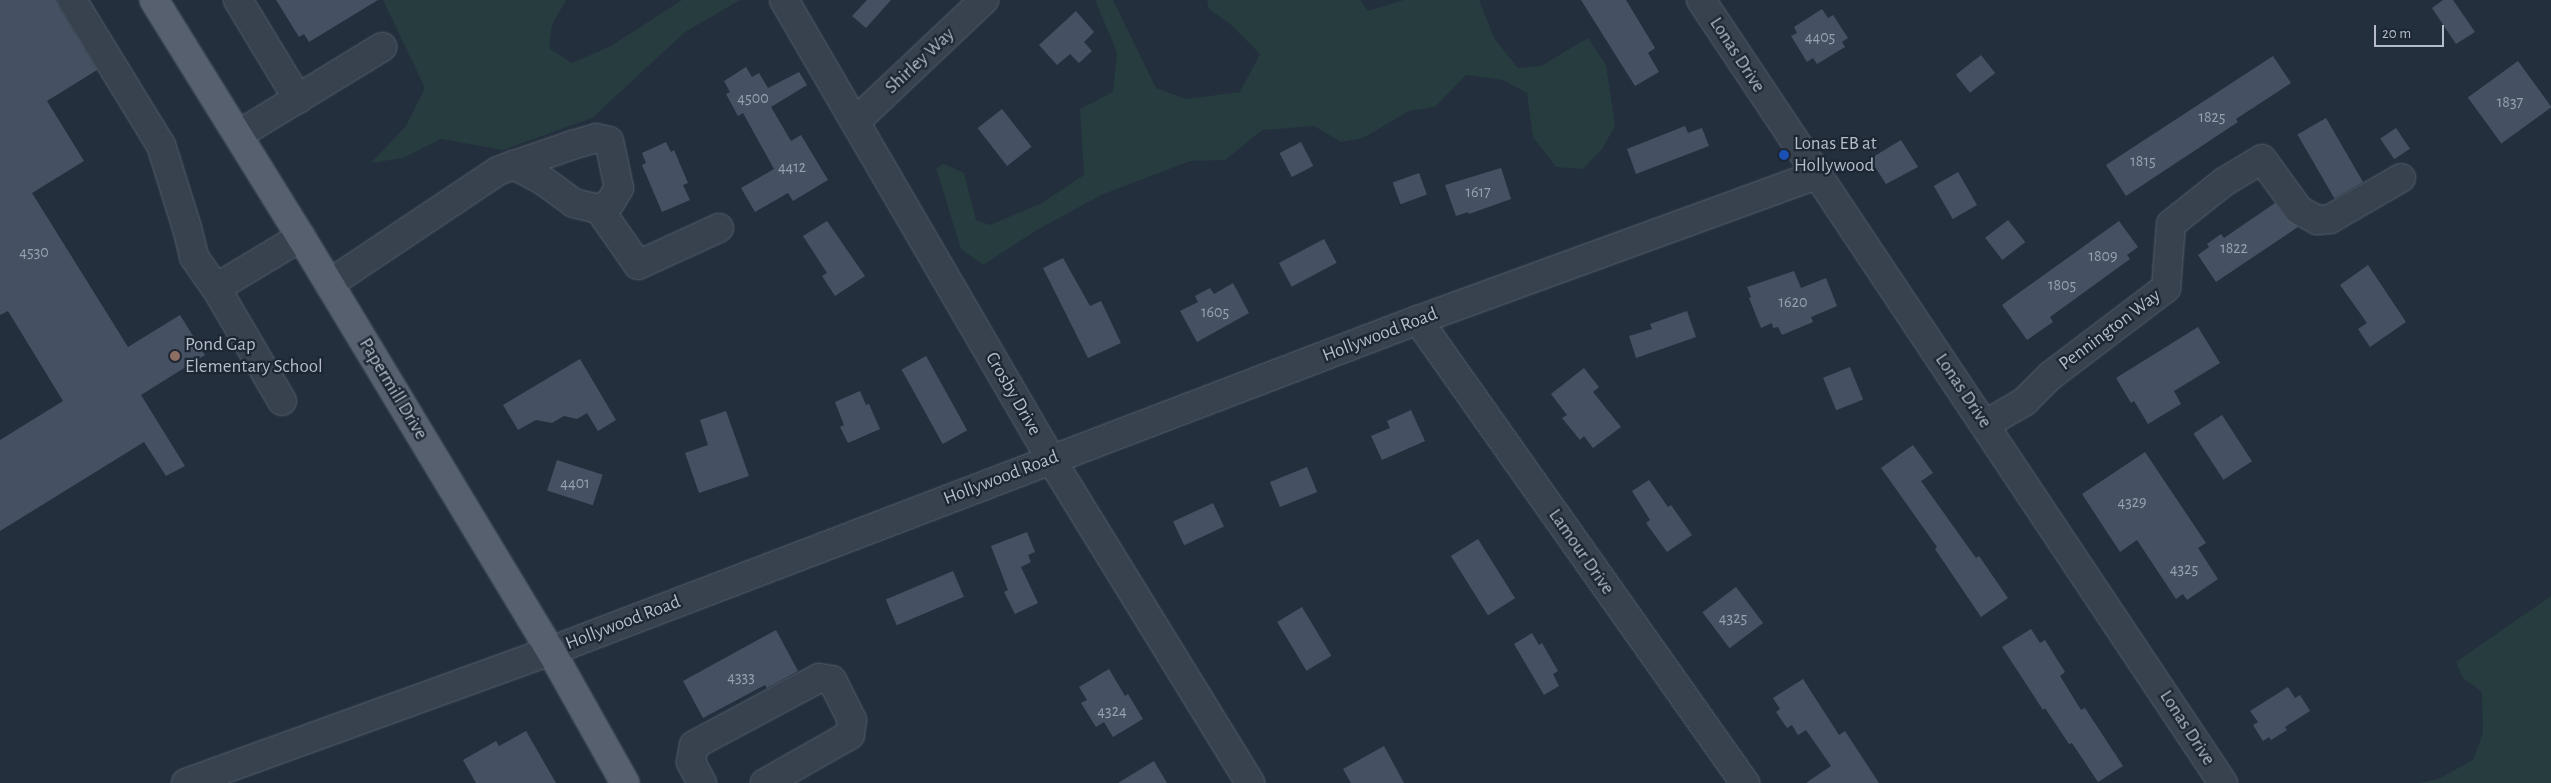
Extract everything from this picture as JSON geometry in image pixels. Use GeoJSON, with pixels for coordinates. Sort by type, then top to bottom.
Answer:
{"type":"FeatureCollection","features":[{"type":"Feature","properties":{"kind":"main road","name":"Papermill Drive"},"geometry":{"type":"LineString","coordinates":[[154,0],[301,238],[551,651],[625,783]]}},
{"type":"Feature","properties":{"kind":"street"},"geometry":{"type":"LineString","coordinates":[[72,0],[161,145],[194,257],[216,288],[282,401]]}},
{"type":"Feature","properties":{"kind":"street"},"geometry":{"type":"LineString","coordinates":[[238,0],[298,98]]}},
{"type":"Feature","properties":{"kind":"street","name":"Crosby Drive"},"geometry":{"type":"LineString","coordinates":[[784,0],[1050,459],[1250,783]]}},
{"type":"Feature","properties":{"kind":"street","name":"Shirley Way"},"geometry":{"type":"LineString","coordinates":[[855,122],[984,0]]}},
{"type":"Feature","properties":{"kind":"street","name":"Lonas Drive"},"geometry":{"type":"LineString","coordinates":[[1701,0],[1816,175],[1986,424],[2223,783]]}},
{"type":"Feature","properties":{"kind":"street"},"geometry":{"type":"LineString","coordinates":[[238,135],[382,48]]}},
{"type":"Feature","properties":{"kind":"street"},"geometry":{"type":"LineString","coordinates":[[329,284],[498,171],[596,138],[609,141],[614,154],[619,188],[610,203],[599,209]]}},
{"type":"Feature","properties":{"kind":"street","name":"Pennington Way"},"geometry":{"type":"LineString","coordinates":[[1986,424],[2024,402],[2050,376],[2166,288],[2171,224],[2224,182],[2262,159],[2299,210],[2317,220],[2330,219],[2401,178]]}},
{"type":"Feature","properties":{"kind":"street"},"geometry":{"type":"LineString","coordinates":[[514,165],[542,180],[574,203],[599,209],[638,265],[719,228]]}},
{"type":"Feature","properties":{"kind":"street","name":"Hollywood Road"},"geometry":{"type":"LineString","coordinates":[[186,783],[551,651],[1418,320],[1816,175]]}},
{"type":"Feature","properties":{"kind":"street"},"geometry":{"type":"LineString","coordinates":[[216,288],[301,238]]}},
{"type":"Feature","properties":{"kind":"street","name":"Lamour Drive"},"geometry":{"type":"LineString","coordinates":[[1418,320],[1745,783]]}},
{"type":"Feature","properties":{"kind":"street"},"geometry":{"type":"LineString","coordinates":[[702,783],[691,762],[694,745],[819,678],[832,680],[852,720],[850,735],[765,783]]}},
{"type":"Feature","properties":{"kind":"green space"},"geometry":{"type":"Polygon","coordinates":[[[383,0],[566,0],[552,25],[549,48],[572,63],[611,46],[682,0],[740,0],[685,32],[592,118],[503,150],[441,139],[403,158],[371,163],[406,126],[425,88],[383,0]]]}},
{"type":"Feature","properties":{"kind":"green space"},"geometry":{"type":"Polygon","coordinates":[[[1095,0],[1113,0],[1156,88],[1186,99],[1240,92],[1260,54],[1229,23],[1209,9],[1207,0],[1360,0],[1368,11],[1404,0],[1479,0],[1494,38],[1518,68],[1541,66],[1588,38],[1606,65],[1615,126],[1602,149],[1583,169],[1556,167],[1533,137],[1527,93],[1503,80],[1466,75],[1435,107],[1409,111],[1363,138],[1341,142],[1314,126],[1262,130],[1225,160],[1190,161],[1101,195],[1037,230],[983,265],[961,249],[936,168],[944,164],[964,173],[976,220],[990,225],[1042,203],[1084,175],[1080,109],[1113,92],[1117,52],[1095,0]]]}},
{"type":"Feature","properties":{"kind":"green space"},"geometry":{"type":"Polygon","coordinates":[[[2551,596],[2551,783],[2419,783],[2438,779],[2473,760],[2483,733],[2482,692],[2463,678],[2456,662],[2551,596]]]}},
{"type":"Feature","properties":{"kind":"building"},"geometry":{"type":"Polygon","coordinates":[[[0,0],[56,0],[97,70],[47,101],[84,161],[32,193],[128,347],[180,315],[205,355],[141,395],[185,466],[166,476],[144,442],[0,531],[0,440],[63,401],[8,311],[0,315],[0,0]]]}},
{"type":"Feature","properties":{"kind":"building"},"geometry":{"type":"Polygon","coordinates":[[[276,0],[378,0],[309,42],[304,34],[299,37],[276,0]]]}},
{"type":"Feature","properties":{"kind":"building"},"geometry":{"type":"Polygon","coordinates":[[[867,0],[891,0],[866,28],[852,16],[867,0]]]}},
{"type":"Feature","properties":{"kind":"building"},"geometry":{"type":"Polygon","coordinates":[[[1581,0],[1626,0],[1655,48],[1648,53],[1659,72],[1635,86],[1581,0]]]}},
{"type":"Feature","properties":{"kind":"building"},"geometry":{"type":"Polygon","coordinates":[[[2443,0],[2453,0],[2475,32],[2456,44],[2432,8],[2443,0]]]}},
{"type":"Feature","properties":{"kind":"building"},"geometry":{"type":"Polygon","coordinates":[[[1822,9],[1828,18],[1833,15],[1848,38],[1842,42],[1845,47],[1817,64],[1813,58],[1807,62],[1791,36],[1797,33],[1794,27],[1822,9]]]}},
{"type":"Feature","properties":{"kind":"building"},"geometry":{"type":"Polygon","coordinates":[[[1076,11],[1094,32],[1084,42],[1092,51],[1079,63],[1070,54],[1057,65],[1039,45],[1076,11]]]}},
{"type":"Feature","properties":{"kind":"building"},"geometry":{"type":"Polygon","coordinates":[[[1981,55],[1995,73],[1970,93],[1956,75],[1981,55]]]}},
{"type":"Feature","properties":{"kind":"building"},"geometry":{"type":"Polygon","coordinates":[[[2273,56],[2291,83],[2236,119],[2238,122],[2126,196],[2106,165],[2273,56]]]}},
{"type":"Feature","properties":{"kind":"building"},"geometry":{"type":"Polygon","coordinates":[[[2518,61],[2551,107],[2501,144],[2468,97],[2518,61]]]}},
{"type":"Feature","properties":{"kind":"building"},"geometry":{"type":"Polygon","coordinates":[[[746,67],[752,77],[759,73],[768,88],[799,72],[807,85],[771,107],[791,141],[801,135],[828,180],[793,201],[788,193],[755,212],[741,188],[774,169],[743,113],[738,116],[726,94],[730,92],[724,81],[746,67]]]}},
{"type":"Feature","properties":{"kind":"building"},"geometry":{"type":"Polygon","coordinates":[[[1002,109],[1032,147],[1007,166],[978,128],[1002,109]]]}},
{"type":"Feature","properties":{"kind":"building"},"geometry":{"type":"Polygon","coordinates":[[[2326,118],[2363,182],[2334,199],[2297,134],[2326,118]]]}},
{"type":"Feature","properties":{"kind":"building"},"geometry":{"type":"Polygon","coordinates":[[[1685,126],[1688,133],[1702,128],[1709,146],[1636,174],[1627,149],[1685,126]]]}},
{"type":"Feature","properties":{"kind":"building"},"geometry":{"type":"Polygon","coordinates":[[[2396,128],[2410,149],[2394,159],[2380,139],[2396,128]]]}},
{"type":"Feature","properties":{"kind":"building"},"geometry":{"type":"Polygon","coordinates":[[[1901,140],[1918,167],[1886,184],[1871,161],[1874,159],[1873,157],[1901,140]]]}},
{"type":"Feature","properties":{"kind":"building"},"geometry":{"type":"Polygon","coordinates":[[[666,142],[671,152],[674,150],[688,183],[683,185],[690,200],[662,212],[642,165],[646,163],[642,153],[666,142]]]}},
{"type":"Feature","properties":{"kind":"building"},"geometry":{"type":"Polygon","coordinates":[[[1301,142],[1313,166],[1292,177],[1280,153],[1301,142]]]}},
{"type":"Feature","properties":{"kind":"building"},"geometry":{"type":"Polygon","coordinates":[[[1501,168],[1511,199],[1469,214],[1468,212],[1456,216],[1445,185],[1501,168]]]}},
{"type":"Feature","properties":{"kind":"building"},"geometry":{"type":"Polygon","coordinates":[[[1958,172],[1977,205],[1953,219],[1934,186],[1958,172]]]}},
{"type":"Feature","properties":{"kind":"building"},"geometry":{"type":"Polygon","coordinates":[[[1419,173],[1427,195],[1401,204],[1393,183],[1419,173]]]}},
{"type":"Feature","properties":{"kind":"building"},"geometry":{"type":"Polygon","coordinates":[[[2275,203],[2287,219],[2298,227],[2216,282],[2198,255],[2209,247],[2207,244],[2221,234],[2224,238],[2275,203]]]}},
{"type":"Feature","properties":{"kind":"building"},"geometry":{"type":"Polygon","coordinates":[[[2008,220],[2025,242],[2002,260],[1985,238],[2008,220]]]}},
{"type":"Feature","properties":{"kind":"building"},"geometry":{"type":"Polygon","coordinates":[[[827,221],[865,276],[835,296],[822,276],[827,273],[803,236],[827,221]]]}},
{"type":"Feature","properties":{"kind":"building"},"geometry":{"type":"Polygon","coordinates":[[[2119,221],[2138,247],[2127,255],[2130,259],[2050,317],[2053,322],[2027,340],[2002,305],[2119,221]]]}},
{"type":"Feature","properties":{"kind":"building"},"geometry":{"type":"Polygon","coordinates":[[[1324,239],[1337,263],[1292,287],[1279,263],[1324,239]]]}},
{"type":"Feature","properties":{"kind":"building"},"geometry":{"type":"Polygon","coordinates":[[[1063,258],[1090,306],[1101,301],[1121,343],[1088,358],[1043,268],[1063,258]]]}},
{"type":"Feature","properties":{"kind":"building"},"geometry":{"type":"Polygon","coordinates":[[[2368,265],[2406,322],[2370,347],[2358,329],[2367,323],[2340,285],[2368,265]]]}},
{"type":"Feature","properties":{"kind":"building"},"geometry":{"type":"Polygon","coordinates":[[[1794,271],[1801,288],[1826,278],[1837,306],[1811,317],[1813,322],[1782,335],[1778,327],[1773,328],[1772,323],[1761,328],[1749,298],[1751,297],[1747,287],[1794,271]]]}},
{"type":"Feature","properties":{"kind":"building"},"geometry":{"type":"Polygon","coordinates":[[[1233,283],[1249,313],[1197,342],[1180,311],[1198,302],[1195,296],[1210,288],[1214,294],[1233,283]]]}},
{"type":"Feature","properties":{"kind":"building"},"geometry":{"type":"Polygon","coordinates":[[[1687,311],[1696,337],[1636,358],[1629,336],[1652,329],[1650,324],[1687,311]]]}},
{"type":"Feature","properties":{"kind":"building"},"geometry":{"type":"Polygon","coordinates":[[[2198,327],[2220,363],[2174,391],[2181,404],[2148,424],[2134,401],[2131,403],[2116,378],[2198,327]]]}},
{"type":"Feature","properties":{"kind":"building"},"geometry":{"type":"Polygon","coordinates":[[[926,356],[967,430],[943,444],[902,370],[926,356]]]}},
{"type":"Feature","properties":{"kind":"building"},"geometry":{"type":"Polygon","coordinates":[[[580,359],[616,420],[598,431],[587,413],[577,419],[564,416],[552,423],[536,420],[518,430],[503,405],[580,359]]]}},
{"type":"Feature","properties":{"kind":"building"},"geometry":{"type":"Polygon","coordinates":[[[1850,367],[1863,399],[1836,410],[1823,378],[1850,367]]]}},
{"type":"Feature","properties":{"kind":"building"},"geometry":{"type":"Polygon","coordinates":[[[1584,368],[1599,387],[1593,392],[1621,427],[1593,448],[1584,436],[1580,440],[1562,418],[1567,415],[1551,394],[1584,368]]]}},
{"type":"Feature","properties":{"kind":"building"},"geometry":{"type":"Polygon","coordinates":[[[860,391],[866,405],[869,404],[880,429],[848,443],[840,427],[844,425],[835,402],[860,391]]]}},
{"type":"Feature","properties":{"kind":"building"},"geometry":{"type":"Polygon","coordinates":[[[1411,410],[1425,441],[1382,460],[1371,436],[1390,428],[1387,421],[1411,410]]]}},
{"type":"Feature","properties":{"kind":"building"},"geometry":{"type":"Polygon","coordinates":[[[726,411],[749,476],[699,493],[685,453],[708,445],[700,420],[726,411]]]}},
{"type":"Feature","properties":{"kind":"building"},"geometry":{"type":"Polygon","coordinates":[[[2222,415],[2252,461],[2223,480],[2193,434],[2222,415]]]}},
{"type":"Feature","properties":{"kind":"building"},"geometry":{"type":"Polygon","coordinates":[[[1913,445],[1933,473],[1921,481],[1976,558],[1979,556],[2008,598],[1981,617],[1935,549],[1937,547],[1881,468],[1913,445]]]}},
{"type":"Feature","properties":{"kind":"building"},"geometry":{"type":"Polygon","coordinates":[[[2145,452],[2206,543],[2198,548],[2218,579],[2187,600],[2183,594],[2176,599],[2137,540],[2120,552],[2082,494],[2145,452]]]}},
{"type":"Feature","properties":{"kind":"building"},"geometry":{"type":"Polygon","coordinates":[[[557,460],[603,475],[593,505],[547,490],[557,460]]]}},
{"type":"Feature","properties":{"kind":"building"},"geometry":{"type":"Polygon","coordinates":[[[1307,467],[1317,492],[1280,507],[1270,482],[1307,467]]]}},
{"type":"Feature","properties":{"kind":"building"},"geometry":{"type":"Polygon","coordinates":[[[1649,480],[1668,507],[1671,505],[1692,535],[1667,552],[1646,523],[1650,520],[1632,491],[1649,480]]]}},
{"type":"Feature","properties":{"kind":"building"},"geometry":{"type":"Polygon","coordinates":[[[1213,503],[1224,527],[1184,545],[1173,522],[1213,503]]]}},
{"type":"Feature","properties":{"kind":"building"},"geometry":{"type":"Polygon","coordinates":[[[1027,532],[1035,552],[1028,555],[1031,562],[1021,567],[1038,603],[1015,614],[1004,592],[1008,590],[991,546],[1027,532]]]}},
{"type":"Feature","properties":{"kind":"building"},"geometry":{"type":"Polygon","coordinates":[[[1478,539],[1515,598],[1488,615],[1451,556],[1478,539]]]}},
{"type":"Feature","properties":{"kind":"building"},"geometry":{"type":"Polygon","coordinates":[[[953,571],[964,597],[897,625],[886,600],[953,571]]]}},
{"type":"Feature","properties":{"kind":"building"},"geometry":{"type":"Polygon","coordinates":[[[1736,587],[1763,623],[1730,648],[1702,612],[1736,587]]]}},
{"type":"Feature","properties":{"kind":"building"},"geometry":{"type":"Polygon","coordinates":[[[1302,607],[1331,656],[1306,671],[1277,622],[1302,607]]]}},
{"type":"Feature","properties":{"kind":"building"},"geometry":{"type":"Polygon","coordinates":[[[2031,629],[2040,643],[2045,640],[2065,672],[2060,676],[2081,710],[2085,708],[2123,766],[2098,782],[2072,743],[2069,744],[2045,708],[2043,710],[2002,647],[2031,629]]]}},
{"type":"Feature","properties":{"kind":"building"},"geometry":{"type":"Polygon","coordinates":[[[776,630],[798,671],[767,688],[765,685],[703,718],[683,681],[776,630]]]}},
{"type":"Feature","properties":{"kind":"building"},"geometry":{"type":"Polygon","coordinates":[[[1532,633],[1539,645],[1542,643],[1558,671],[1553,674],[1559,686],[1544,695],[1514,644],[1532,633]]]}},
{"type":"Feature","properties":{"kind":"building"},"geometry":{"type":"Polygon","coordinates":[[[1109,669],[1125,696],[1128,694],[1143,719],[1113,737],[1104,722],[1096,727],[1081,703],[1087,700],[1079,687],[1109,669]]]}},
{"type":"Feature","properties":{"kind":"building"},"geometry":{"type":"Polygon","coordinates":[[[1803,679],[1839,735],[1845,731],[1879,783],[1806,783],[1831,766],[1806,730],[1798,735],[1792,725],[1787,728],[1776,712],[1780,709],[1773,698],[1803,679]]]}},
{"type":"Feature","properties":{"kind":"building"},"geometry":{"type":"Polygon","coordinates":[[[2288,687],[2295,698],[2300,695],[2310,711],[2285,727],[2287,730],[2271,740],[2269,737],[2263,741],[2253,725],[2258,722],[2250,711],[2288,687]]]}},
{"type":"Feature","properties":{"kind":"building"},"geometry":{"type":"Polygon","coordinates":[[[526,731],[556,783],[476,783],[463,760],[496,741],[499,746],[526,731]]]}},
{"type":"Feature","properties":{"kind":"building"},"geometry":{"type":"Polygon","coordinates":[[[1384,746],[1404,783],[1351,783],[1343,769],[1384,746]]]}},
{"type":"Feature","properties":{"kind":"building"},"geometry":{"type":"Polygon","coordinates":[[[1154,761],[1167,783],[1118,783],[1154,761]]]}},
{"type":"Feature","properties":{"kind":"place","name":"Lonas EB at Hollywood"},"geometry":{"type":"Point","coordinates":[1784,155]}},
{"type":"Feature","properties":{"kind":"place","name":"Pond Gap Elementary School"},"geometry":{"type":"Point","coordinates":[175,356]}}]}
